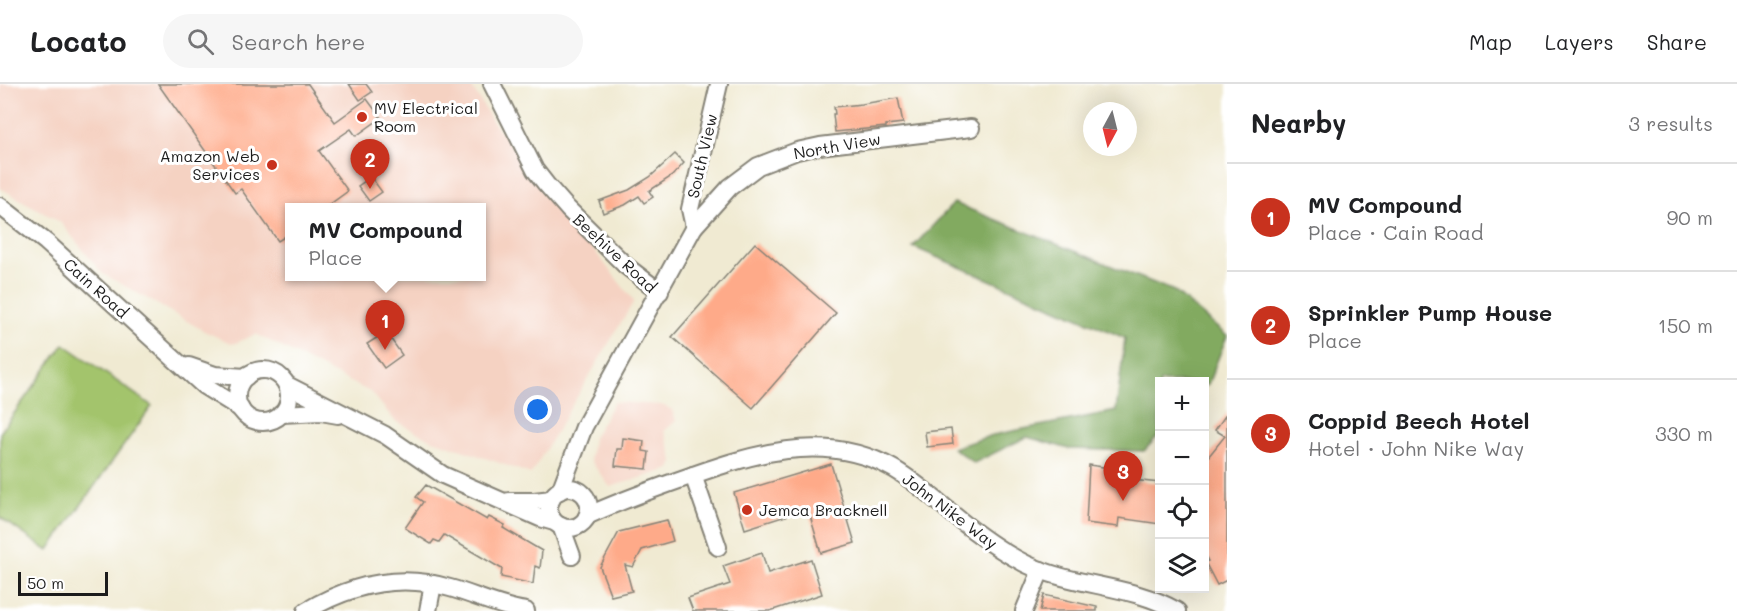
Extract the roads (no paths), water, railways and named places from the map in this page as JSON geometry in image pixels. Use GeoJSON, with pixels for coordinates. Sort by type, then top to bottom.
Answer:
{"type":"FeatureCollection","features":[{"type":"Feature","properties":{"kind":"street","name":"Beehive Road"},"geometry":{"type":"LineString","coordinates":[[492,84],[536,170],[546,184],[626,266],[660,292],[584,427],[572,460],[568,494]]}},
{"type":"Feature","properties":{"kind":"street","name":"South View"},"geometry":{"type":"LineString","coordinates":[[694,227],[690,208],[719,84]]}},
{"type":"Feature","properties":{"kind":"street","name":"North View"},"geometry":{"type":"LineString","coordinates":[[660,292],[694,227],[737,181],[758,166],[820,146],[971,128]]}},
{"type":"Feature","properties":{"kind":"street","name":"Cain Road"},"geometry":{"type":"LineString","coordinates":[[4,211],[46,242],[204,386],[241,409]]}},
{"type":"Feature","properties":{"kind":"street","name":"Cain Road"},"geometry":{"type":"LineString","coordinates":[[180,363],[206,373],[246,377]]}},
{"type":"Feature","properties":{"kind":"street"},"geometry":{"type":"LineString","coordinates":[[287,385],[288,402],[276,418],[263,422],[250,418],[241,409],[237,395],[238,388],[246,377],[266,370],[274,373],[287,385],[385,435],[443,475],[540,518],[570,523]]}},
{"type":"Feature","properties":{"kind":"street"},"geometry":{"type":"LineString","coordinates":[[281,414],[321,412],[348,417]]}},
{"type":"Feature","properties":{"kind":"street","name":"John Nike Way"},"geometry":{"type":"LineString","coordinates":[[570,523],[616,502],[748,458],[789,448],[843,450],[892,468],[919,485],[981,537],[1025,563],[1065,578],[1143,595],[1177,611]]}},
{"type":"Feature","properties":{"kind":"street"},"geometry":{"type":"LineString","coordinates":[[693,475],[718,547]]}},
{"type":"Feature","properties":{"kind":"street"},"geometry":{"type":"LineString","coordinates":[[506,501],[534,501],[568,494],[588,506],[570,523]]}},
{"type":"Feature","properties":{"kind":"street"},"geometry":{"type":"LineString","coordinates":[[568,494],[549,510],[570,523]]}},
{"type":"Feature","properties":{"kind":"street","name":"John Nike Way"},"geometry":{"type":"LineString","coordinates":[[568,494],[616,502]]}},
{"type":"Feature","properties":{"kind":"street"},"geometry":{"type":"LineString","coordinates":[[1024,611],[1041,570]]}},
{"type":"Feature","properties":{"kind":"street"},"geometry":{"type":"LineString","coordinates":[[306,611],[330,597],[357,588],[380,583],[404,582],[433,584],[512,609],[526,611]]}},
{"type":"Feature","properties":{"kind":"street"},"geometry":{"type":"LineString","coordinates":[[428,611],[433,584]]}},
{"type":"Feature","properties":{"kind":"place","name":"MV Electrical Room"},"geometry":{"type":"Point","coordinates":[362,117]}},
{"type":"Feature","properties":{"kind":"place","name":"Amazon Web Services"},"geometry":{"type":"Point","coordinates":[272,165]}},
{"type":"Feature","properties":{"kind":"place","name":"Sprinkler Pump House"},"geometry":{"type":"Point","coordinates":[370,189]}},
{"type":"Feature","properties":{"kind":"place","name":"MV Compound"},"geometry":{"type":"Point","coordinates":[385,350]}},
{"type":"Feature","properties":{"kind":"place","name":"Coppid Beech Hotel"},"geometry":{"type":"Point","coordinates":[1123,501]}},
{"type":"Feature","properties":{"kind":"place","name":"Jemca Bracknell"},"geometry":{"type":"Point","coordinates":[747,510]}}]}
